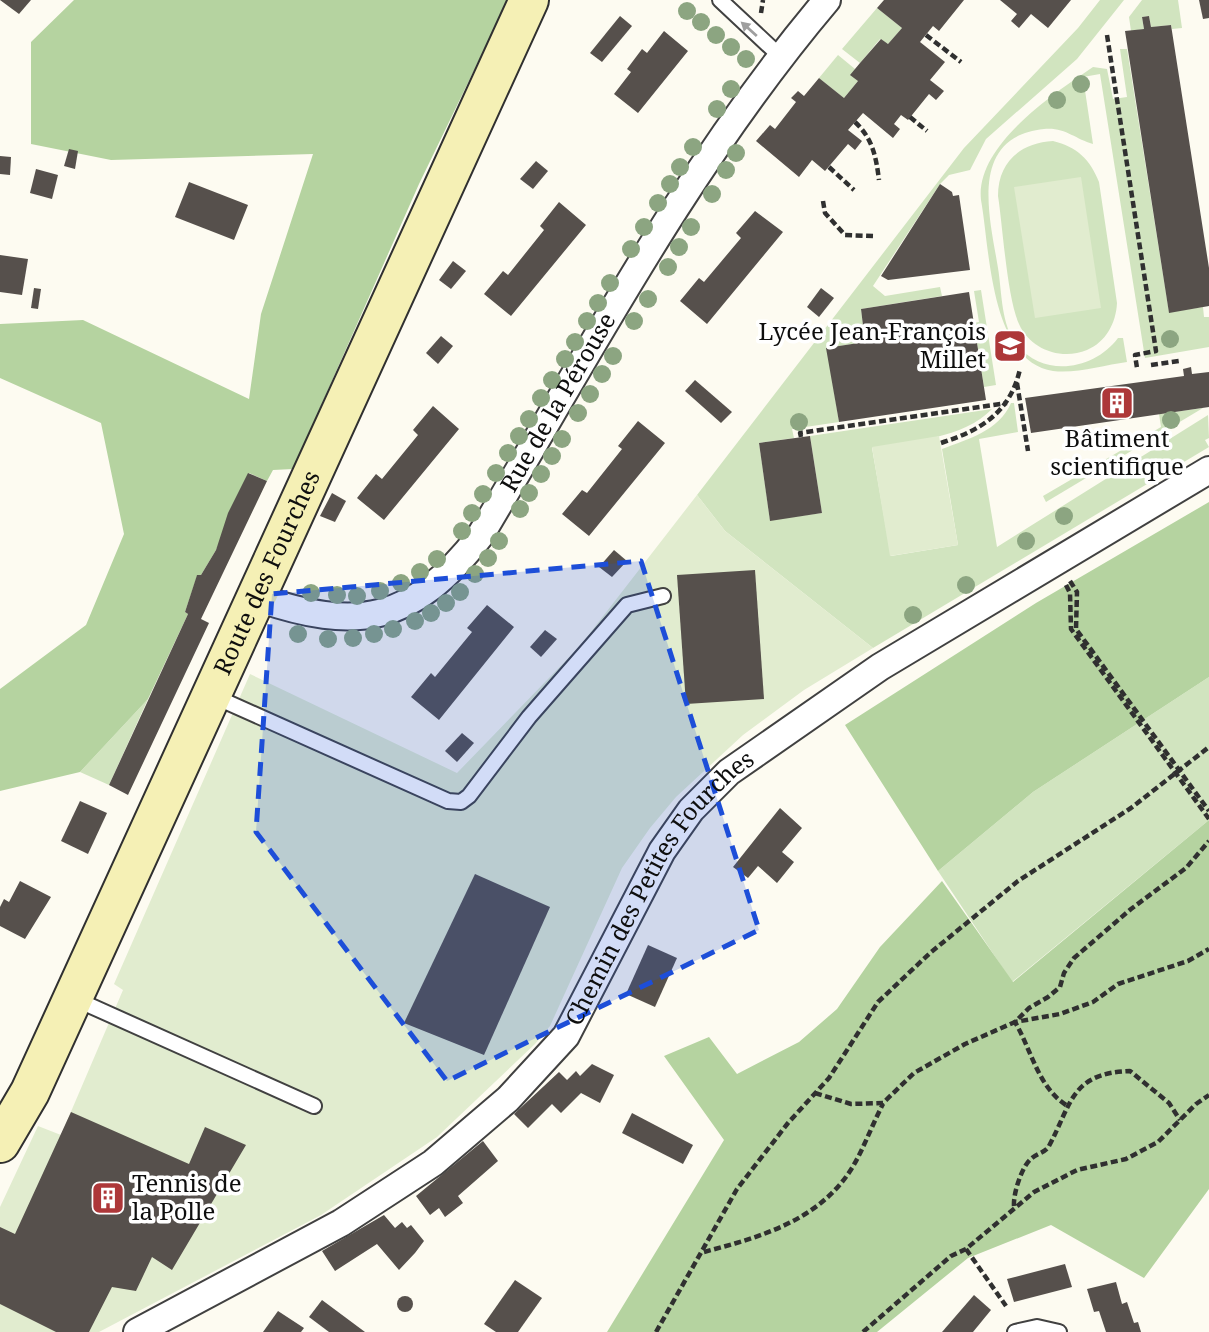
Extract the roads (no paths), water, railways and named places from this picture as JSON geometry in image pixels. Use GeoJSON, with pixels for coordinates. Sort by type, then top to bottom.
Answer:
{"type":"FeatureCollection","features":[{"type":"Feature","properties":{"kind":"main road","name":"Route des Fourches"},"geometry":{"type":"LineString","coordinates":[[0,1143],[30,1092],[529,0]]}},
{"type":"Feature","properties":{"kind":"street","name":"Rue de la Pérouse"},"geometry":{"type":"LineString","coordinates":[[255,597],[318,616],[368,616],[410,602],[444,579],[480,536],[690,183],[780,56],[827,0]]}},
{"type":"Feature","properties":{"kind":"street","name":"Chemin des Petites Fourches"},"geometry":{"type":"LineString","coordinates":[[137,1332],[341,1223],[403,1184],[463,1140],[536,1071],[566,1036],[662,851],[709,790],[729,772],[880,667],[1209,470]]}},
{"type":"Feature","properties":{"kind":"lane"},"geometry":{"type":"LineString","coordinates":[[720,0],[780,56]]}},
{"type":"Feature","properties":{"kind":"lane"},"geometry":{"type":"LineString","coordinates":[[210,695],[447,801],[461,802],[469,796],[529,717],[627,606],[663,596]]}},
{"type":"Feature","properties":{"kind":"lane"},"geometry":{"type":"LineString","coordinates":[[73,998],[314,1107]]}},
{"type":"Feature","properties":{"kind":"lane"},"geometry":{"type":"LineString","coordinates":[[1015,1332],[1037,1327],[1059,1332]]}},
{"type":"Feature","properties":{"kind":"place","name":"Lycée Jean-François Millet"},"geometry":{"type":"Point","coordinates":[1010,346]}},
{"type":"Feature","properties":{"kind":"place","name":"Bâtiment scientifique"},"geometry":{"type":"Point","coordinates":[1117,403]}},
{"type":"Feature","properties":{"kind":"place","name":"Tennis de la Polle"},"geometry":{"type":"Point","coordinates":[108,1198]}}]}
